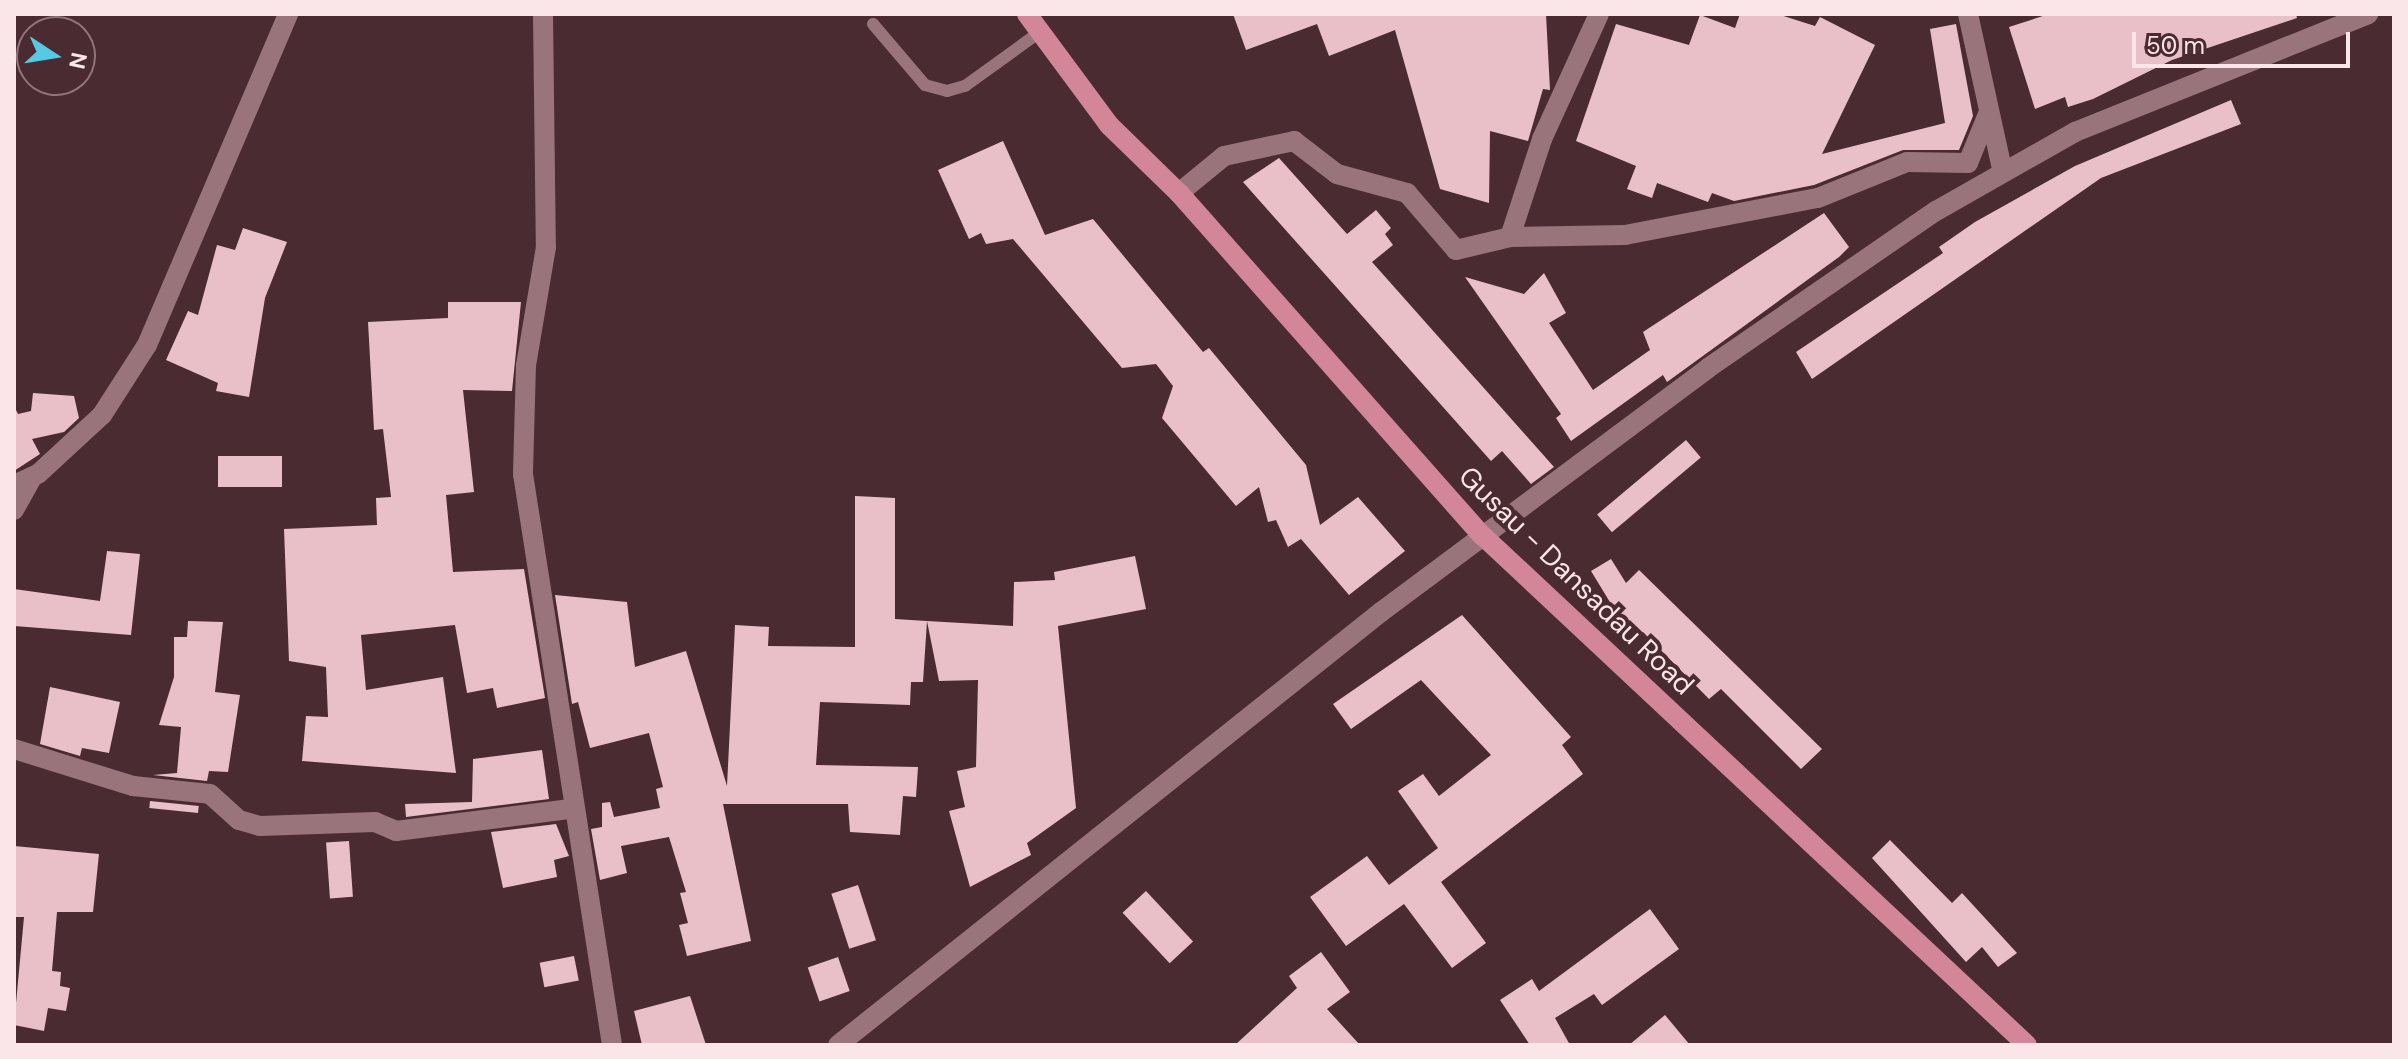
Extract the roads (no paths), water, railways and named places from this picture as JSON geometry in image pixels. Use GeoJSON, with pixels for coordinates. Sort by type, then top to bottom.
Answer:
{"type":"FeatureCollection","features":[{"type":"Feature","properties":{"kind":"main road","name":"Gusau - Dansadau Road"},"geometry":{"type":"LineString","coordinates":[[1027,14],[1109,125],[1179,193],[1482,535],[2027,1045]]}},
{"type":"Feature","properties":{"kind":"street"},"geometry":{"type":"LineString","coordinates":[[14,510],[23,481],[102,415],[147,345],[288,14]]}},
{"type":"Feature","properties":{"kind":"street"},"geometry":{"type":"LineString","coordinates":[[543,14],[546,247],[526,365],[523,474],[548,601],[571,809],[612,1045]]}},
{"type":"Feature","properties":{"kind":"street"},"geometry":{"type":"LineString","coordinates":[[1510,237],[1542,139],[1599,14]]}},
{"type":"Feature","properties":{"kind":"street"},"geometry":{"type":"LineString","coordinates":[[1968,14],[2002,169]]}},
{"type":"Feature","properties":{"kind":"street"},"geometry":{"type":"LineString","coordinates":[[838,1045],[1482,535],[1708,368],[2002,169],[2127,109],[2368,14]]}},
{"type":"Feature","properties":{"kind":"street"},"geometry":{"type":"LineString","coordinates":[[1179,193],[1224,156],[1294,141],[1337,174],[1407,193],[1456,250],[1510,237],[1678,229],[1818,198],[1907,162],[1968,163],[1988,114]]}},
{"type":"Feature","properties":{"kind":"street"},"geometry":{"type":"LineString","coordinates":[[14,749],[133,786],[210,794],[239,820],[260,826],[375,822],[396,831],[571,809]]}},
{"type":"Feature","properties":{"kind":"lane"},"geometry":{"type":"LineString","coordinates":[[873,24],[925,85],[947,91],[1040,32]]}}]}
